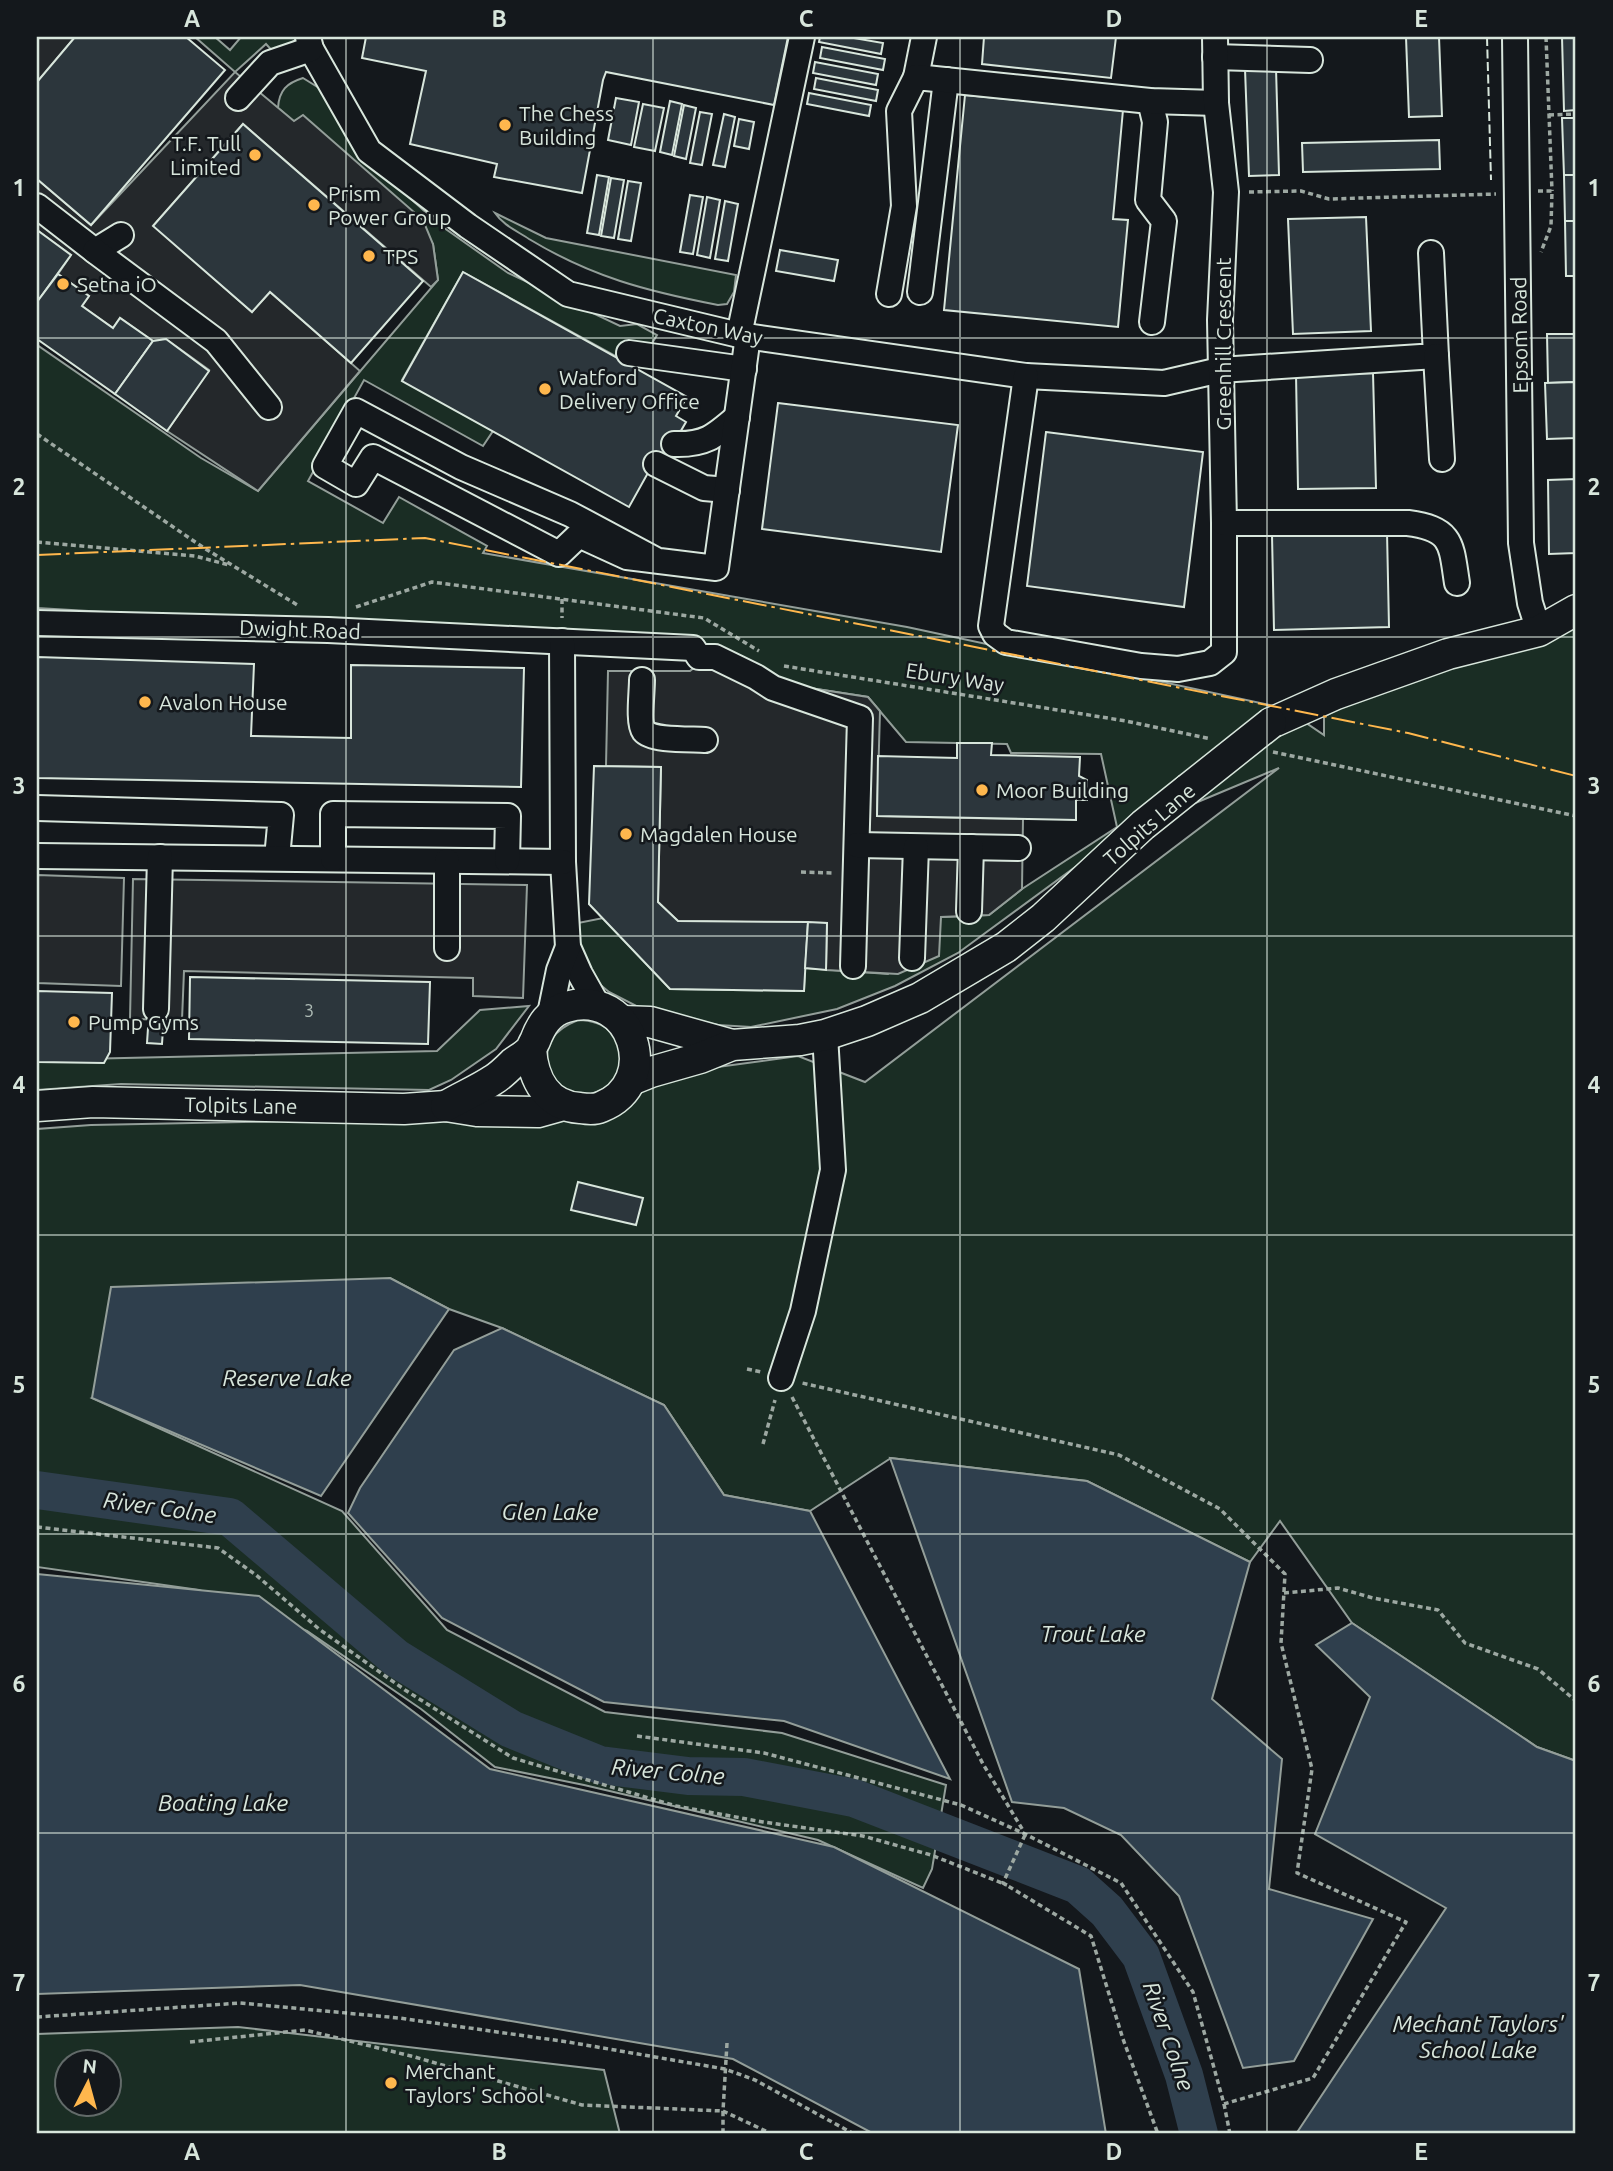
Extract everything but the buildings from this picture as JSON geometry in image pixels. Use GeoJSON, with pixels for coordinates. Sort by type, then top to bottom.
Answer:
{"type":"FeatureCollection","features":[{"type":"Feature","properties":{"kind":"main road","name":"Tolpits Lane"},"geometry":{"type":"LineString","coordinates":[[37,1106],[93,1102],[404,1109],[446,1106],[477,1111],[538,1112],[563,1105],[597,1109],[623,1093],[631,1080],[651,1072],[700,1058],[732,1045],[800,1040],[825,1035],[867,1021],[920,998],[1006,947],[1044,918],[1143,825],[1271,723],[1336,694],[1448,654],[1538,631],[1576,610]]}},
{"type":"Feature","properties":{"kind":"main road","name":"Tolpits Lane"},"geometry":{"type":"LineString","coordinates":[[446,1106],[494,1080],[531,1049],[550,1014],[565,1007],[580,1004],[732,1045]]}},
{"type":"Feature","properties":{"kind":"main road"},"geometry":{"type":"LineString","coordinates":[[611,1013],[632,1039],[635,1059],[631,1080]]}},
{"type":"Feature","properties":{"kind":"main road"},"geometry":{"type":"LineString","coordinates":[[531,1049],[532,1067],[538,1081],[547,1094],[563,1105]]}},
{"type":"Feature","properties":{"kind":"street"},"geometry":{"type":"LineString","coordinates":[[658,561],[570,514],[461,467],[356,411],[325,466],[356,484],[373,457],[559,554],[579,535],[627,557],[658,561],[716,568],[744,369],[744,335],[802,37]]}},
{"type":"Feature","properties":{"kind":"street"},"geometry":{"type":"LineString","coordinates":[[889,294],[904,206],[899,111],[916,77],[924,37]]}},
{"type":"Feature","properties":{"kind":"street","name":"Epsom Road"},"geometry":{"type":"LineString","coordinates":[[1515,37],[1521,543],[1530,603],[1538,631]]}},
{"type":"Feature","properties":{"kind":"street"},"geometry":{"type":"LineString","coordinates":[[238,98],[270,63],[309,43]]}},
{"type":"Feature","properties":{"kind":"street","name":"Caxton Way"},"geometry":{"type":"LineString","coordinates":[[309,43],[369,151],[468,226],[568,294],[744,335],[1026,376],[1164,383],[1220,370],[1436,356]]}},
{"type":"Feature","properties":{"kind":"street"},"geometry":{"type":"LineString","coordinates":[[1215,47],[1310,60]]}},
{"type":"Feature","properties":{"kind":"street","name":"Greenhill Crescent"},"geometry":{"type":"LineString","coordinates":[[1026,376],[991,626],[995,634],[1006,642],[1141,666],[1178,669],[1210,663],[1224,652],[1220,320],[1226,192],[1216,103],[1215,47]]}},
{"type":"Feature","properties":{"kind":"street"},"geometry":{"type":"LineString","coordinates":[[916,77],[1150,101],[1216,103]]}},
{"type":"Feature","properties":{"kind":"street"},"geometry":{"type":"LineString","coordinates":[[920,292],[946,80]]}},
{"type":"Feature","properties":{"kind":"street"},"geometry":{"type":"LineString","coordinates":[[1150,101],[1155,122],[1147,200],[1164,221],[1152,322]]}},
{"type":"Feature","properties":{"kind":"street"},"geometry":{"type":"LineString","coordinates":[[37,206],[216,341],[269,407]]}},
{"type":"Feature","properties":{"kind":"street"},"geometry":{"type":"LineString","coordinates":[[95,251],[121,235]]}},
{"type":"Feature","properties":{"kind":"street"},"geometry":{"type":"LineString","coordinates":[[1431,253],[1443,459]]}},
{"type":"Feature","properties":{"kind":"street"},"geometry":{"type":"LineString","coordinates":[[629,353],[744,369]]}},
{"type":"Feature","properties":{"kind":"street"},"geometry":{"type":"LineString","coordinates":[[674,444],[696,445],[720,432],[737,417]]}},
{"type":"Feature","properties":{"kind":"street"},"geometry":{"type":"LineString","coordinates":[[656,464],[704,488],[727,490]]}},
{"type":"Feature","properties":{"kind":"street"},"geometry":{"type":"LineString","coordinates":[[1224,523],[1420,524],[1446,537],[1452,547],[1457,583]]}},
{"type":"Feature","properties":{"kind":"street","name":"Dwight Road"},"geometry":{"type":"LineString","coordinates":[[37,623],[316,629],[693,648],[699,657],[715,657],[757,677],[773,688],[860,718],[857,845]]}},
{"type":"Feature","properties":{"kind":"street"},"geometry":{"type":"LineString","coordinates":[[562,641],[563,862],[568,947],[579,974],[611,1013]]}},
{"type":"Feature","properties":{"kind":"street"},"geometry":{"type":"LineString","coordinates":[[642,681],[643,730],[652,737],[705,740]]}},
{"type":"Feature","properties":{"kind":"street"},"geometry":{"type":"LineString","coordinates":[[37,808],[281,815],[277,858]]}},
{"type":"Feature","properties":{"kind":"street"},"geometry":{"type":"LineString","coordinates":[[332,859],[334,814],[508,816],[507,861]]}},
{"type":"Feature","properties":{"kind":"street"},"geometry":{"type":"LineString","coordinates":[[853,965],[857,845],[1018,848]]}},
{"type":"Feature","properties":{"kind":"street"},"geometry":{"type":"LineString","coordinates":[[912,958],[916,847]]}},
{"type":"Feature","properties":{"kind":"street"},"geometry":{"type":"LineString","coordinates":[[969,911],[971,847]]}},
{"type":"Feature","properties":{"kind":"street"},"geometry":{"type":"LineString","coordinates":[[37,856],[563,862]]}},
{"type":"Feature","properties":{"kind":"street"},"geometry":{"type":"LineString","coordinates":[[156,1009],[160,857]]}},
{"type":"Feature","properties":{"kind":"street"},"geometry":{"type":"LineString","coordinates":[[447,861],[447,948]]}},
{"type":"Feature","properties":{"kind":"street"},"geometry":{"type":"LineString","coordinates":[[550,1014],[559,970],[568,947]]}},
{"type":"Feature","properties":{"kind":"street"},"geometry":{"type":"LineString","coordinates":[[781,1378],[803,1311],[833,1170],[825,1035]]}},
{"type":"Feature","properties":{"kind":"path"},"geometry":{"type":"LineString","coordinates":[[1546,37],[1552,191]]}},
{"type":"Feature","properties":{"kind":"path"},"geometry":{"type":"LineString","coordinates":[[1549,115],[1576,114]]}},
{"type":"Feature","properties":{"kind":"path"},"geometry":{"type":"LineString","coordinates":[[1226,192],[1301,191],[1329,199],[1516,192]]}},
{"type":"Feature","properties":{"kind":"path"},"geometry":{"type":"LineString","coordinates":[[37,434],[234,566],[304,609]]}},
{"type":"Feature","properties":{"kind":"path"},"geometry":{"type":"LineString","coordinates":[[37,542],[195,556],[234,566]]}},
{"type":"Feature","properties":{"kind":"path"},"geometry":{"type":"LineString","coordinates":[[350,609],[432,582],[704,618],[761,652]]}},
{"type":"Feature","properties":{"kind":"path","name":"Ebury Way"},"geometry":{"type":"LineString","coordinates":[[784,666],[1126,721],[1219,741]]}},
{"type":"Feature","properties":{"kind":"path"},"geometry":{"type":"LineString","coordinates":[[1273,752],[1576,816]]}},
{"type":"Feature","properties":{"kind":"path"},"geometry":{"type":"LineString","coordinates":[[801,872],[856,873]]}},
{"type":"Feature","properties":{"kind":"path"},"geometry":{"type":"LineString","coordinates":[[763,1444],[781,1378]]}},
{"type":"Feature","properties":{"kind":"path"},"geometry":{"type":"LineString","coordinates":[[781,1378],[1119,1455],[1220,1509],[1285,1574],[1281,1643],[1312,1769],[1297,1873],[1406,1922],[1313,2078],[1224,2104]]}},
{"type":"Feature","properties":{"kind":"path"},"geometry":{"type":"LineString","coordinates":[[781,1378],[983,1764],[1025,1834]]}},
{"type":"Feature","properties":{"kind":"path"},"geometry":{"type":"LineString","coordinates":[[37,1527],[218,1548],[256,1575],[319,1629],[405,1690],[513,1758],[676,1807],[863,1836],[931,1855],[1005,1884],[1091,1936],[1123,2039],[1158,2134]]}},
{"type":"Feature","properties":{"kind":"path"},"geometry":{"type":"LineString","coordinates":[[1284,1593],[1338,1588],[1373,1598],[1438,1610],[1465,1643],[1538,1669],[1576,1701]]}},
{"type":"Feature","properties":{"kind":"path"},"geometry":{"type":"LineString","coordinates":[[637,1736],[776,1756],[961,1805],[1121,1883],[1193,1992],[1230,2134]]}},
{"type":"Feature","properties":{"kind":"path"},"geometry":{"type":"LineString","coordinates":[[1005,1884],[1025,1834]]}},
{"type":"Feature","properties":{"kind":"path"},"geometry":{"type":"LineString","coordinates":[[37,2017],[240,2003],[399,2018],[568,2042],[725,2069],[755,2080],[854,2134]]}},
{"type":"Feature","properties":{"kind":"path"},"geometry":{"type":"LineString","coordinates":[[190,2042],[305,2030],[411,2056],[582,2105],[723,2111],[772,2134]]}},
{"type":"Feature","properties":{"kind":"path"},"geometry":{"type":"LineString","coordinates":[[723,2134],[727,2043]]}},
{"type":"Feature","properties":{"kind":"green space"},"geometry":{"type":"Polygon","coordinates":[[[195,37],[215,37],[230,50],[241,37],[299,37],[276,55],[266,44],[235,72],[195,37]]]}},
{"type":"Feature","properties":{"kind":"green space"},"geometry":{"type":"Polygon","coordinates":[[[303,78],[319,88],[337,120],[363,156],[440,225],[508,273],[620,326],[637,324],[657,335],[637,368],[463,272],[402,380],[493,431],[483,446],[364,380],[308,481],[383,523],[399,497],[487,546],[483,553],[907,627],[1284,708],[1324,735],[1324,717],[1362,695],[1576,618],[1576,1761],[1537,1747],[1352,1623],[1280,1521],[1250,1562],[1087,1481],[891,1458],[810,1511],[724,1495],[664,1405],[502,1328],[449,1309],[390,1278],[92,1398],[342,1511],[447,1630],[605,1712],[782,1733],[946,1785],[932,1869],[923,1888],[818,1840],[495,1767],[421,1709],[307,1631],[199,1590],[37,1567],[37,1129],[91,1125],[544,1116],[688,1071],[798,1056],[865,1082],[1279,768],[1119,835],[958,953],[895,986],[837,1009],[751,1027],[718,1025],[646,1011],[609,992],[591,977],[573,924],[603,918],[670,989],[804,991],[805,968],[888,974],[941,917],[989,915],[1022,889],[1117,827],[1101,754],[1011,753],[1007,744],[906,742],[868,697],[797,686],[718,648],[37,608],[37,345],[201,458],[258,491],[438,280],[433,244],[278,108],[285,88],[303,78]]]}},
{"type":"Feature","properties":{"kind":"green space"},"geometry":{"type":"Polygon","coordinates":[[[495,213],[546,238],[736,275],[734,292],[727,304],[718,305],[620,281],[552,252],[510,228],[495,213]]]}},
{"type":"Feature","properties":{"kind":"green space"},"geometry":{"type":"Polygon","coordinates":[[[529,1006],[496,1049],[451,1080],[429,1090],[121,1084],[37,1090],[37,1060],[437,1051],[480,1010],[529,1006]]]}},
{"type":"Feature","properties":{"kind":"green space"},"geometry":{"type":"Polygon","coordinates":[[[578,1020],[597,1023],[611,1032],[619,1044],[621,1058],[618,1072],[610,1084],[598,1092],[569,1093],[553,1078],[549,1069],[547,1056],[550,1042],[558,1031],[578,1020]]]}},
{"type":"Feature","properties":{"kind":"green space","name":"Merchant Taylors' School"},"geometry":{"type":"Polygon","coordinates":[[[238,2027],[604,2070],[620,2134],[37,2134],[37,2034],[238,2027]]]}},
{"type":"Feature","properties":{"kind":"shaded area"},"geometry":{"type":"Polygon","coordinates":[[[37,37],[75,37],[37,82],[37,37]]]}},
{"type":"Feature","properties":{"kind":"shaded area"},"geometry":{"type":"Polygon","coordinates":[[[235,72],[294,121],[303,115],[423,220],[433,244],[438,280],[431,287],[243,124],[154,225],[252,312],[270,292],[360,371],[258,491],[167,431],[209,370],[166,339],[153,341],[120,318],[113,328],[82,306],[89,296],[58,274],[71,255],[37,230],[37,179],[91,225],[235,72]]]}},
{"type":"Feature","properties":{"kind":"shaded area"},"geometry":{"type":"Polygon","coordinates":[[[718,648],[797,686],[868,697],[880,711],[877,816],[1023,819],[1022,889],[989,915],[941,917],[939,956],[898,974],[826,970],[827,923],[678,921],[658,902],[661,767],[606,766],[608,671],[690,671],[718,648]]]}},
{"type":"Feature","properties":{"kind":"shaded area"},"geometry":{"type":"Polygon","coordinates":[[[37,875],[124,878],[121,986],[37,983],[37,875]]]}},
{"type":"Feature","properties":{"kind":"shaded area"},"geometry":{"type":"Polygon","coordinates":[[[133,879],[527,885],[523,998],[473,996],[473,978],[184,971],[182,1020],[130,1019],[133,879]]]}},
{"type":"Feature","properties":{"kind":"water","name":"Reserve Lake"},"geometry":{"type":"Polygon","coordinates":[[[390,1278],[449,1309],[321,1496],[92,1398],[111,1287],[390,1278]]]}},
{"type":"Feature","properties":{"kind":"water","name":"Glen Lake"},"geometry":{"type":"Polygon","coordinates":[[[502,1328],[664,1405],[724,1495],[810,1511],[950,1779],[784,1721],[604,1702],[442,1618],[348,1513],[360,1488],[454,1350],[502,1328]]]}},
{"type":"Feature","properties":{"kind":"water","name":"Trout Lake"},"geometry":{"type":"Polygon","coordinates":[[[890,1458],[1087,1481],[1250,1562],[1212,1699],[1282,1759],[1269,1889],[1373,1919],[1294,2061],[1243,2068],[1179,1896],[1121,1835],[1064,1808],[1012,1802],[890,1458]]]}},
{"type":"Feature","properties":{"kind":"water","name":"Boating Lake"},"geometry":{"type":"Polygon","coordinates":[[[37,1574],[259,1596],[490,1769],[834,1847],[1079,1969],[1106,2134],[874,2134],[733,2059],[300,1985],[37,1994],[37,1574]]]}},
{"type":"Feature","properties":{"kind":"water","name":"Mechant Taylors' School Lake"},"geometry":{"type":"Polygon","coordinates":[[[1352,1623],[1537,1747],[1576,1761],[1576,2134],[1296,2134],[1446,1908],[1315,1834],[1370,1697],[1316,1645],[1352,1623]]]}},
{"type":"Feature","properties":{"kind":"waterway","name":"River Colne"},"geometry":{"type":"LineString","coordinates":[[37,1490],[230,1517],[396,1658],[511,1729],[600,1765],[688,1776],[744,1777],[854,1798],[1078,1885],[1107,1911],[1141,1956],[1184,2075],[1199,2134]]}},
{"type":"Feature","properties":{"kind":"fence"},"geometry":{"type":"LineString","coordinates":[[1487,37],[1491,180]]}},
{"type":"Feature","properties":{"kind":"power"},"geometry":{"type":"LineString","coordinates":[[37,555],[425,538],[1408,733],[1576,776]]}},
{"type":"Feature","properties":{"kind":"place","name":"The Chess Building"},"geometry":{"type":"Point","coordinates":[505,125]}},
{"type":"Feature","properties":{"kind":"place","name":"T.F. Tull Limited"},"geometry":{"type":"Point","coordinates":[255,155]}},
{"type":"Feature","properties":{"kind":"place","name":"Prism Power Group"},"geometry":{"type":"Point","coordinates":[314,205]}},
{"type":"Feature","properties":{"kind":"place","name":"TPS"},"geometry":{"type":"Point","coordinates":[369,256]}},
{"type":"Feature","properties":{"kind":"place","name":"Setna iO"},"geometry":{"type":"Point","coordinates":[63,284]}},
{"type":"Feature","properties":{"kind":"place","name":"Watford Delivery Office"},"geometry":{"type":"Point","coordinates":[545,389]}},
{"type":"Feature","properties":{"kind":"place","name":"Avalon House"},"geometry":{"type":"Point","coordinates":[145,702]}},
{"type":"Feature","properties":{"kind":"place","name":"Moor Building"},"geometry":{"type":"Point","coordinates":[982,790]}},
{"type":"Feature","properties":{"kind":"place","name":"Magdalen House"},"geometry":{"type":"Point","coordinates":[626,834]}},
{"type":"Feature","properties":{"kind":"place","name":"Pump Gyms"},"geometry":{"type":"Point","coordinates":[74,1022]}},
{"type":"Feature","properties":{"kind":"place","name":"Merchant Taylors' School"},"geometry":{"type":"Point","coordinates":[391,2083]}}]}
